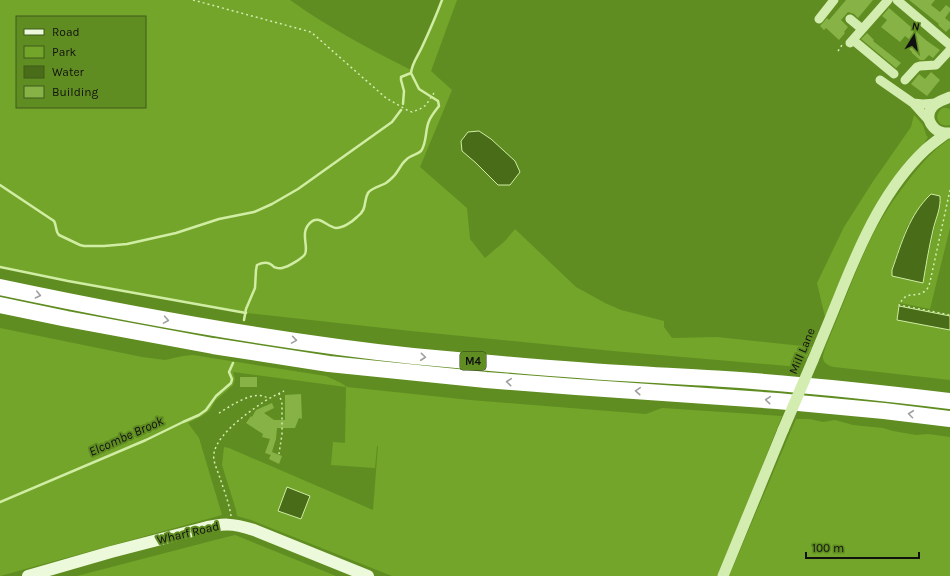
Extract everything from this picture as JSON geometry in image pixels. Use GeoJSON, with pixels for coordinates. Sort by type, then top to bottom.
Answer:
{"type":"FeatureCollection","features":[{"type":"Feature","properties":{"kind":"highway","name":"M4"},"geometry":{"type":"LineString","coordinates":[[0,287],[142,316],[332,346],[486,363],[637,374],[723,378],[950,401]]}},
{"type":"Feature","properties":{"kind":"highway","name":"M4"},"geometry":{"type":"LineString","coordinates":[[0,305],[213,346],[329,364],[576,387],[778,401],[950,419]]}},
{"type":"Feature","properties":{"kind":"main road","name":"Wharf Road"},"geometry":{"type":"LineString","coordinates":[[28,576],[111,552],[213,526],[231,524],[254,530],[368,576]]}},
{"type":"Feature","properties":{"kind":"street"},"geometry":{"type":"LineString","coordinates":[[819,18],[834,0]]}},
{"type":"Feature","properties":{"kind":"street"},"geometry":{"type":"LineString","coordinates":[[888,0],[852,41],[894,74]]}},
{"type":"Feature","properties":{"kind":"street"},"geometry":{"type":"LineString","coordinates":[[897,0],[950,45]]}},
{"type":"Feature","properties":{"kind":"street"},"geometry":{"type":"LineString","coordinates":[[850,19],[862,29]]}},
{"type":"Feature","properties":{"kind":"street"},"geometry":{"type":"LineString","coordinates":[[905,80],[917,67],[936,65],[950,50]]}},
{"type":"Feature","properties":{"kind":"street"},"geometry":{"type":"LineString","coordinates":[[880,80],[913,103],[931,124]]}},
{"type":"Feature","properties":{"kind":"street"},"geometry":{"type":"LineString","coordinates":[[913,103],[923,104],[945,100]]}},
{"type":"Feature","properties":{"kind":"street","name":"Mill Lane"},"geometry":{"type":"LineString","coordinates":[[926,149],[931,138],[930,112],[932,107],[945,100]]}},
{"type":"Feature","properties":{"kind":"street","name":"Mill Lane"},"geometry":{"type":"LineString","coordinates":[[931,124],[938,131],[948,133]]}},
{"type":"Feature","properties":{"kind":"street","name":"Mill Lane"},"geometry":{"type":"LineString","coordinates":[[723,576],[852,266],[875,217],[903,175],[926,149],[948,133]]}},
{"type":"Feature","properties":{"kind":"path"},"geometry":{"type":"LineString","coordinates":[[193,0],[311,32],[386,98],[406,110],[412,112],[420,109],[426,105],[434,93]]}},
{"type":"Feature","properties":{"kind":"path"},"geometry":{"type":"LineString","coordinates":[[950,190],[930,282],[926,290],[920,294],[907,295],[899,304],[950,314]]}},
{"type":"Feature","properties":{"kind":"path"},"geometry":{"type":"LineString","coordinates":[[231,524],[230,509],[214,460],[216,445],[225,433],[247,414],[269,398],[284,391]]}},
{"type":"Feature","properties":{"kind":"path"},"geometry":{"type":"LineString","coordinates":[[279,394],[282,404],[282,434],[279,454]]}},
{"type":"Feature","properties":{"kind":"path"},"geometry":{"type":"LineString","coordinates":[[219,413],[245,398],[254,395],[266,396],[269,398]]}},
{"type":"Feature","properties":{"kind":"green space"},"geometry":{"type":"Polygon","coordinates":[[[0,0],[290,0],[349,37],[411,70],[442,0],[457,0],[431,71],[452,90],[420,167],[467,208],[470,239],[485,258],[505,241],[515,229],[576,287],[621,310],[664,321],[664,327],[672,338],[717,337],[812,347],[800,367],[613,351],[246,313],[68,281],[0,266],[0,0]]]}},
{"type":"Feature","properties":{"kind":"green space"},"geometry":{"type":"Polygon","coordinates":[[[943,108],[950,109],[950,125],[942,125],[938,120],[938,114],[943,108]]]}},
{"type":"Feature","properties":{"kind":"green space"},"geometry":{"type":"Polygon","coordinates":[[[914,115],[922,124],[928,137],[918,152],[825,317],[817,283],[844,227],[872,183],[911,127],[914,115]]]}},
{"type":"Feature","properties":{"kind":"green space"},"geometry":{"type":"Polygon","coordinates":[[[950,139],[950,228],[930,309],[900,303],[897,319],[950,330],[950,380],[834,367],[828,365],[823,358],[825,348],[861,260],[882,217],[925,160],[950,139]],[[924,201],[907,226],[892,269],[923,283],[933,233],[941,204],[924,201]]]}},
{"type":"Feature","properties":{"kind":"green space"},"geometry":{"type":"Polygon","coordinates":[[[0,328],[142,357],[165,360],[193,355],[326,376],[347,387],[470,400],[646,414],[662,408],[782,416],[718,576],[392,576],[251,520],[237,516],[222,465],[224,447],[373,510],[378,446],[375,468],[331,465],[333,442],[345,443],[346,387],[233,372],[235,379],[233,385],[215,401],[210,410],[188,423],[199,438],[222,515],[0,576],[0,328]]]}},
{"type":"Feature","properties":{"kind":"green space"},"geometry":{"type":"Polygon","coordinates":[[[796,419],[810,419],[823,422],[835,420],[853,425],[883,428],[916,435],[928,434],[950,437],[950,576],[729,576],[796,419]]]}},
{"type":"Feature","properties":{"kind":"green space"},"geometry":{"type":"Polygon","coordinates":[[[235,535],[336,576],[77,576],[215,540],[235,535]]]}},
{"type":"Feature","properties":{"kind":"water"},"geometry":{"type":"Polygon","coordinates":[[[479,131],[491,139],[515,161],[520,172],[510,185],[498,185],[462,151],[461,141],[468,132],[479,131]]]}},
{"type":"Feature","properties":{"kind":"water"},"geometry":{"type":"Polygon","coordinates":[[[931,194],[940,196],[940,205],[934,225],[923,283],[892,276],[892,270],[907,229],[923,202],[931,194]]]}},
{"type":"Feature","properties":{"kind":"water"},"geometry":{"type":"Polygon","coordinates":[[[899,306],[950,316],[950,330],[897,320],[899,306]]]}},
{"type":"Feature","properties":{"kind":"water"},"geometry":{"type":"Polygon","coordinates":[[[287,487],[310,496],[301,519],[278,511],[287,487]]]}},
{"type":"Feature","properties":{"kind":"building"},"geometry":{"type":"Polygon","coordinates":[[[846,0],[873,0],[858,18],[854,14],[848,12],[841,20],[848,27],[839,40],[826,28],[824,30],[820,26],[827,18],[829,20],[846,0]]]}},
{"type":"Feature","properties":{"kind":"building"},"geometry":{"type":"Polygon","coordinates":[[[909,0],[935,0],[931,5],[940,12],[946,5],[950,8],[950,11],[945,18],[950,22],[950,28],[946,32],[938,25],[939,24],[909,0]]]}},
{"type":"Feature","properties":{"kind":"building"},"geometry":{"type":"Polygon","coordinates":[[[889,8],[927,41],[940,50],[933,58],[929,55],[924,60],[920,60],[909,49],[914,43],[905,36],[900,42],[881,27],[887,20],[882,16],[889,8]]]}},
{"type":"Feature","properties":{"kind":"building"},"geometry":{"type":"Polygon","coordinates":[[[867,33],[874,40],[873,41],[901,63],[896,68],[861,39],[867,33]]]}},
{"type":"Feature","properties":{"kind":"building"},"geometry":{"type":"Polygon","coordinates":[[[931,72],[940,80],[927,96],[911,84],[919,74],[925,79],[931,72]]]}},
{"type":"Feature","properties":{"kind":"building"},"geometry":{"type":"Polygon","coordinates":[[[240,377],[257,377],[257,387],[240,387],[240,377]]]}},
{"type":"Feature","properties":{"kind":"building"},"geometry":{"type":"Polygon","coordinates":[[[301,394],[302,419],[299,418],[295,428],[277,428],[276,439],[271,455],[265,453],[270,439],[262,437],[263,434],[246,423],[256,410],[272,403],[274,408],[264,413],[274,420],[285,420],[285,395],[301,394]]]}},
{"type":"Feature","properties":{"kind":"building"},"geometry":{"type":"Polygon","coordinates":[[[272,452],[282,456],[279,464],[269,459],[272,452]]]}},
{"type":"Feature","properties":{"kind":"waterway","name":"Elcombe Brook"},"geometry":{"type":"LineString","coordinates":[[244,320],[246,309],[255,288],[257,265],[266,263],[274,267],[281,268],[288,266],[304,256],[306,251],[305,234],[307,226],[311,222],[317,220],[336,228],[350,223],[363,211],[369,191],[389,181],[408,158],[418,153],[423,148],[429,121],[439,106],[438,101],[419,89],[411,73],[442,0]]}},
{"type":"Feature","properties":{"kind":"waterway"},"geometry":{"type":"LineString","coordinates":[[403,104],[404,91],[401,77],[411,73]]}},
{"type":"Feature","properties":{"kind":"waterway"},"geometry":{"type":"LineString","coordinates":[[0,185],[54,221],[59,235],[80,245],[104,246],[127,244],[176,233],[219,219],[254,212],[272,204],[298,189],[392,122],[401,110]]}},
{"type":"Feature","properties":{"kind":"waterway"},"geometry":{"type":"LineString","coordinates":[[0,267],[68,281],[246,313]]}},
{"type":"Feature","properties":{"kind":"waterway","name":"Elcombe Brook"},"geometry":{"type":"LineString","coordinates":[[0,502],[146,440],[199,415],[206,410],[216,396],[231,383],[232,379],[229,372],[233,363]]}}]}
